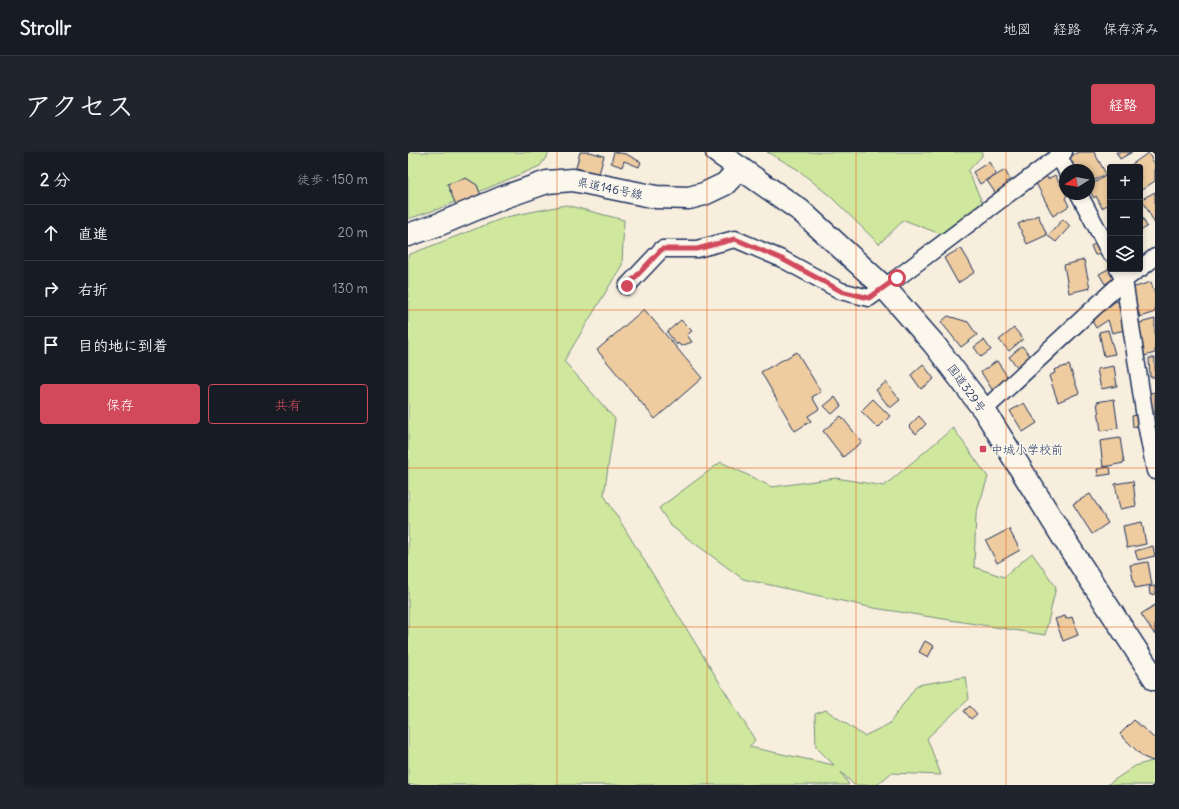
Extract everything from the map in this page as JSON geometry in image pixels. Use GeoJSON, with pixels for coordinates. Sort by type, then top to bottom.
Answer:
{"type":"FeatureCollection","features":[{"type":"Feature","properties":{"kind":"main road","name":"国道329号"},"geometry":{"type":"LineString","coordinates":[[717,152],[801,211],[884,287],[934,344],[984,410],[1155,679]]}},
{"type":"Feature","properties":{"kind":"main road","name":"県道146号線"},"geometry":{"type":"LineString","coordinates":[[408,235],[440,224],[504,197],[547,182],[572,180],[656,197],[689,198],[704,194],[725,184],[740,168]]}},
{"type":"Feature","properties":{"kind":"street"},"geometry":{"type":"LineString","coordinates":[[627,286],[662,249],[697,249],[735,239],[782,259],[841,291],[869,298],[1063,159]]}},
{"type":"Feature","properties":{"kind":"street"},"geometry":{"type":"LineString","coordinates":[[1082,200],[1107,247]]}},
{"type":"Feature","properties":{"kind":"street"},"geometry":{"type":"LineString","coordinates":[[1143,267],[1155,257]]}},
{"type":"Feature","properties":{"kind":"street"},"geometry":{"type":"LineString","coordinates":[[984,410],[1121,275]]}},
{"type":"Feature","properties":{"kind":"street"},"geometry":{"type":"LineString","coordinates":[[1121,275],[1155,471]]}},
{"type":"Feature","properties":{"kind":"green space"},"geometry":{"type":"Polygon","coordinates":[[[408,152],[550,152],[540,166],[438,209],[408,219],[408,152]]]}},
{"type":"Feature","properties":{"kind":"green space"},"geometry":{"type":"Polygon","coordinates":[[[767,152],[982,152],[982,156],[968,171],[983,204],[943,235],[904,220],[879,244],[831,197],[797,169],[767,152]]]}},
{"type":"Feature","properties":{"kind":"green space"},"geometry":{"type":"Polygon","coordinates":[[[566,205],[624,220],[622,265],[564,361],[615,419],[604,495],[755,740],[749,747],[834,765],[816,747],[815,714],[826,710],[864,736],[889,724],[917,685],[966,677],[969,699],[927,738],[941,775],[891,773],[877,785],[854,785],[841,772],[849,785],[408,785],[408,255],[506,217],[566,205]]]}},
{"type":"Feature","properties":{"kind":"green space"},"geometry":{"type":"Polygon","coordinates":[[[953,428],[988,477],[976,514],[974,567],[1004,577],[1032,553],[1056,587],[1045,635],[874,608],[743,579],[671,526],[659,508],[721,462],[772,487],[836,478],[884,486],[953,428]]]}},
{"type":"Feature","properties":{"kind":"green space"},"geometry":{"type":"Polygon","coordinates":[[[1155,760],[1155,785],[1107,785],[1135,766],[1155,760]]]}},
{"type":"Feature","properties":{"kind":"building"},"geometry":{"type":"Polygon","coordinates":[[[580,152],[590,152],[604,156],[599,174],[576,168],[580,152]]]}},
{"type":"Feature","properties":{"kind":"building"},"geometry":{"type":"Polygon","coordinates":[[[614,152],[626,154],[641,162],[639,167],[624,161],[622,167],[611,163],[614,152]]]}},
{"type":"Feature","properties":{"kind":"building"},"geometry":{"type":"Polygon","coordinates":[[[1078,152],[1094,152],[1106,174],[1095,180],[1095,164],[1067,164],[1065,160],[1078,152]]]}},
{"type":"Feature","properties":{"kind":"building"},"geometry":{"type":"Polygon","coordinates":[[[1116,152],[1132,152],[1120,159],[1116,152]]]}},
{"type":"Feature","properties":{"kind":"building"},"geometry":{"type":"Polygon","coordinates":[[[1148,153],[1155,164],[1155,181],[1143,189],[1143,164],[1132,164],[1148,153]]]}},
{"type":"Feature","properties":{"kind":"building"},"geometry":{"type":"Polygon","coordinates":[[[989,162],[996,174],[980,184],[973,172],[989,162]]]}},
{"type":"Feature","properties":{"kind":"building"},"geometry":{"type":"Polygon","coordinates":[[[1005,170],[1010,180],[1006,182],[1009,188],[997,195],[987,181],[1005,170]]]}},
{"type":"Feature","properties":{"kind":"building"},"geometry":{"type":"Polygon","coordinates":[[[1055,175],[1059,182],[1059,200],[1066,200],[1069,206],[1053,216],[1036,183],[1046,176],[1048,179],[1055,175]]]}},
{"type":"Feature","properties":{"kind":"building"},"geometry":{"type":"Polygon","coordinates":[[[1107,175],[1107,205],[1102,208],[1096,196],[1095,197],[1095,182],[1107,175]]]}},
{"type":"Feature","properties":{"kind":"building"},"geometry":{"type":"Polygon","coordinates":[[[466,178],[477,185],[481,196],[456,205],[447,184],[466,178]]]}},
{"type":"Feature","properties":{"kind":"building"},"geometry":{"type":"Polygon","coordinates":[[[1155,192],[1155,224],[1143,201],[1143,198],[1155,192]]]}},
{"type":"Feature","properties":{"kind":"building"},"geometry":{"type":"Polygon","coordinates":[[[1038,215],[1047,235],[1027,244],[1018,224],[1038,215]]]}},
{"type":"Feature","properties":{"kind":"building"},"geometry":{"type":"Polygon","coordinates":[[[1143,218],[1147,227],[1143,229],[1143,218]]]}},
{"type":"Feature","properties":{"kind":"building"},"geometry":{"type":"Polygon","coordinates":[[[1063,219],[1070,226],[1056,242],[1048,236],[1063,219]]]}},
{"type":"Feature","properties":{"kind":"building"},"geometry":{"type":"Polygon","coordinates":[[[1097,243],[1101,252],[1095,255],[1091,246],[1097,243]]]}},
{"type":"Feature","properties":{"kind":"building"},"geometry":{"type":"Polygon","coordinates":[[[961,248],[975,272],[958,283],[944,258],[961,248]]]}},
{"type":"Feature","properties":{"kind":"building"},"geometry":{"type":"Polygon","coordinates":[[[1084,260],[1090,288],[1069,293],[1064,265],[1084,260]]]}},
{"type":"Feature","properties":{"kind":"building"},"geometry":{"type":"Polygon","coordinates":[[[1107,270],[1107,272],[1115,272],[1118,278],[1105,284],[1099,274],[1107,270]]]}},
{"type":"Feature","properties":{"kind":"building"},"geometry":{"type":"Polygon","coordinates":[[[1151,282],[1155,295],[1155,312],[1140,317],[1132,288],[1151,282]]]}},
{"type":"Feature","properties":{"kind":"building"},"geometry":{"type":"Polygon","coordinates":[[[1116,301],[1122,304],[1129,329],[1112,333],[1108,320],[1096,328],[1091,319],[1116,301]]]}},
{"type":"Feature","properties":{"kind":"building"},"geometry":{"type":"Polygon","coordinates":[[[644,309],[702,378],[655,419],[597,350],[644,309]]]}},
{"type":"Feature","properties":{"kind":"building"},"geometry":{"type":"Polygon","coordinates":[[[948,316],[968,322],[977,335],[961,347],[941,322],[948,316]]]}},
{"type":"Feature","properties":{"kind":"building"},"geometry":{"type":"Polygon","coordinates":[[[1155,319],[1155,353],[1144,356],[1136,324],[1155,319]]]}},
{"type":"Feature","properties":{"kind":"building"},"geometry":{"type":"Polygon","coordinates":[[[681,320],[692,331],[687,335],[692,342],[681,346],[678,343],[677,345],[667,332],[681,320]]]}},
{"type":"Feature","properties":{"kind":"building"},"geometry":{"type":"Polygon","coordinates":[[[1014,328],[1023,339],[1009,351],[999,340],[1014,328]]]}},
{"type":"Feature","properties":{"kind":"building"},"geometry":{"type":"Polygon","coordinates":[[[1108,330],[1115,354],[1104,356],[1099,332],[1108,330]]]}},
{"type":"Feature","properties":{"kind":"building"},"geometry":{"type":"Polygon","coordinates":[[[984,340],[991,350],[981,357],[974,347],[984,340]]]}},
{"type":"Feature","properties":{"kind":"building"},"geometry":{"type":"Polygon","coordinates":[[[1022,346],[1032,358],[1019,369],[1009,357],[1022,346]]]}},
{"type":"Feature","properties":{"kind":"building"},"geometry":{"type":"Polygon","coordinates":[[[797,352],[821,392],[812,397],[819,409],[808,416],[811,421],[795,431],[761,372],[797,352]]]}},
{"type":"Feature","properties":{"kind":"building"},"geometry":{"type":"Polygon","coordinates":[[[1149,358],[1155,358],[1155,377],[1150,377],[1149,358]]]}},
{"type":"Feature","properties":{"kind":"building"},"geometry":{"type":"Polygon","coordinates":[[[997,361],[1009,379],[993,391],[981,372],[997,361]]]}},
{"type":"Feature","properties":{"kind":"building"},"geometry":{"type":"Polygon","coordinates":[[[923,364],[934,379],[921,389],[911,375],[923,364]]]}},
{"type":"Feature","properties":{"kind":"building"},"geometry":{"type":"Polygon","coordinates":[[[1069,365],[1079,393],[1058,402],[1049,376],[1055,373],[1054,370],[1069,365]]]}},
{"type":"Feature","properties":{"kind":"building"},"geometry":{"type":"Polygon","coordinates":[[[1114,366],[1117,386],[1101,389],[1097,369],[1114,366]]]}},
{"type":"Feature","properties":{"kind":"building"},"geometry":{"type":"Polygon","coordinates":[[[886,382],[900,400],[890,408],[876,390],[886,382]]]}},
{"type":"Feature","properties":{"kind":"building"},"geometry":{"type":"Polygon","coordinates":[[[1155,392],[1155,415],[1153,415],[1150,393],[1155,392]]]}},
{"type":"Feature","properties":{"kind":"building"},"geometry":{"type":"Polygon","coordinates":[[[835,397],[841,406],[832,414],[824,406],[835,397]]]}},
{"type":"Feature","properties":{"kind":"building"},"geometry":{"type":"Polygon","coordinates":[[[873,399],[890,416],[878,428],[861,411],[873,399]]]}},
{"type":"Feature","properties":{"kind":"building"},"geometry":{"type":"Polygon","coordinates":[[[1114,399],[1118,428],[1101,431],[1097,402],[1114,399]]]}},
{"type":"Feature","properties":{"kind":"building"},"geometry":{"type":"Polygon","coordinates":[[[1024,403],[1037,423],[1023,432],[1010,411],[1024,403]]]}},
{"type":"Feature","properties":{"kind":"building"},"geometry":{"type":"Polygon","coordinates":[[[1142,414],[1143,425],[1133,427],[1132,416],[1142,414]]]}},
{"type":"Feature","properties":{"kind":"building"},"geometry":{"type":"Polygon","coordinates":[[[841,416],[862,442],[843,457],[823,431],[841,416]]]}},
{"type":"Feature","properties":{"kind":"building"},"geometry":{"type":"Polygon","coordinates":[[[919,416],[926,424],[916,434],[909,426],[919,416]]]}},
{"type":"Feature","properties":{"kind":"building"},"geometry":{"type":"Polygon","coordinates":[[[1120,438],[1124,463],[1103,467],[1100,441],[1120,438]]]}},
{"type":"Feature","properties":{"kind":"building"},"geometry":{"type":"Polygon","coordinates":[[[1110,467],[1111,474],[1098,476],[1097,469],[1110,467]]]}},
{"type":"Feature","properties":{"kind":"building"},"geometry":{"type":"Polygon","coordinates":[[[1133,481],[1136,506],[1120,509],[1115,484],[1133,481]]]}},
{"type":"Feature","properties":{"kind":"building"},"geometry":{"type":"Polygon","coordinates":[[[1090,494],[1108,523],[1092,534],[1073,504],[1090,494]]]}},
{"type":"Feature","properties":{"kind":"building"},"geometry":{"type":"Polygon","coordinates":[[[1142,522],[1146,544],[1127,548],[1123,526],[1142,522]]]}},
{"type":"Feature","properties":{"kind":"building"},"geometry":{"type":"Polygon","coordinates":[[[1009,529],[1020,550],[997,563],[986,541],[1009,529]]]}},
{"type":"Feature","properties":{"kind":"building"},"geometry":{"type":"Polygon","coordinates":[[[1153,546],[1155,556],[1138,560],[1135,551],[1153,546]]]}},
{"type":"Feature","properties":{"kind":"building"},"geometry":{"type":"Polygon","coordinates":[[[1148,562],[1152,585],[1135,588],[1130,565],[1148,562]]]}},
{"type":"Feature","properties":{"kind":"building"},"geometry":{"type":"Polygon","coordinates":[[[1155,586],[1155,594],[1150,595],[1149,587],[1155,586]]]}},
{"type":"Feature","properties":{"kind":"building"},"geometry":{"type":"Polygon","coordinates":[[[1155,605],[1155,635],[1141,614],[1155,605]]]}},
{"type":"Feature","properties":{"kind":"building"},"geometry":{"type":"Polygon","coordinates":[[[1065,616],[1066,619],[1072,617],[1078,635],[1063,641],[1055,619],[1065,616]]]}},
{"type":"Feature","properties":{"kind":"building"},"geometry":{"type":"Polygon","coordinates":[[[925,641],[934,646],[928,657],[919,652],[925,641]]]}},
{"type":"Feature","properties":{"kind":"building"},"geometry":{"type":"Polygon","coordinates":[[[970,706],[977,714],[971,719],[964,711],[970,706]]]}},
{"type":"Feature","properties":{"kind":"building"},"geometry":{"type":"Polygon","coordinates":[[[1134,720],[1155,739],[1155,757],[1153,761],[1143,757],[1120,734],[1134,720]]]}},
{"type":"Feature","properties":{"kind":"place","name":"中城小学校前"},"geometry":{"type":"Point","coordinates":[983,449]}},
{"type":"Feature","properties":{"kind":"route"},"geometry":{"type":"LineString","coordinates":[[627,286],[662,249],[697,249],[735,239],[746,242],[782,259],[841,291],[869,298],[897,278]]}}]}
